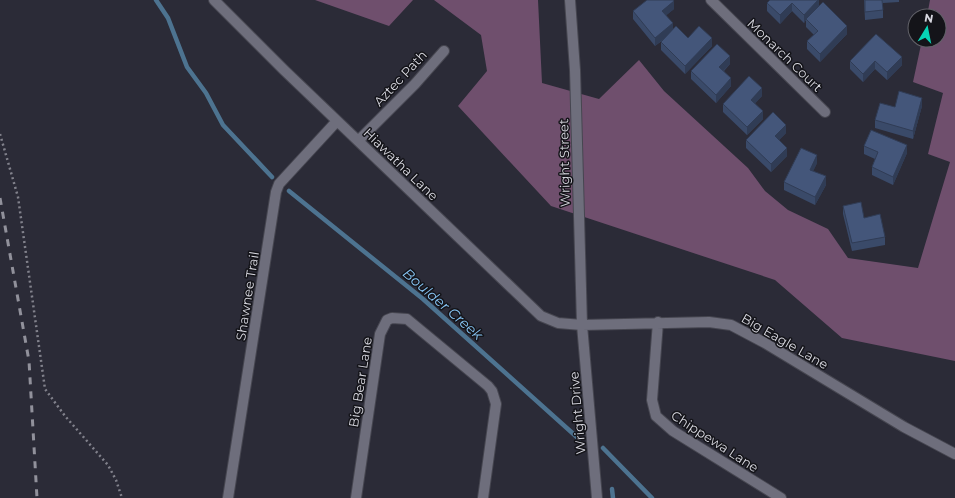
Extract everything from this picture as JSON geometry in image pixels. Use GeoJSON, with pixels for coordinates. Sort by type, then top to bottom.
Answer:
{"type":"FeatureCollection","features":[{"type":"Feature","properties":{"kind":"street","name":"Hiawatha Lane"},"geometry":{"type":"LineString","coordinates":[[214,0],[337,121],[536,312],[550,321],[582,325]]}},
{"type":"Feature","properties":{"kind":"street","name":"Wright Street"},"geometry":{"type":"LineString","coordinates":[[570,0],[574,70],[582,325]]}},
{"type":"Feature","properties":{"kind":"street","name":"Monarch Court"},"geometry":{"type":"LineString","coordinates":[[711,0],[825,112]]}},
{"type":"Feature","properties":{"kind":"street","name":"Aztec Path"},"geometry":{"type":"LineString","coordinates":[[358,140],[415,84],[444,51]]}},
{"type":"Feature","properties":{"kind":"street","name":"Shawnee Trail"},"geometry":{"type":"LineString","coordinates":[[228,498],[276,192],[279,184],[337,121]]}},
{"type":"Feature","properties":{"kind":"street","name":"Big Bear Lane"},"geometry":{"type":"LineString","coordinates":[[356,498],[380,334],[387,320],[399,318],[407,319],[411,322],[488,386],[492,391],[496,404],[483,498]]}},
{"type":"Feature","properties":{"kind":"street","name":"Big Eagle Lane"},"geometry":{"type":"LineString","coordinates":[[582,325],[658,322],[720,322],[731,325],[766,343],[904,427],[955,454]]}},
{"type":"Feature","properties":{"kind":"street","name":"Chippewa Lane"},"geometry":{"type":"LineString","coordinates":[[658,322],[652,400],[656,416],[673,431],[781,498]]}},
{"type":"Feature","properties":{"kind":"street","name":"Wright Drive"},"geometry":{"type":"LineString","coordinates":[[582,325],[597,498]]}},
{"type":"Feature","properties":{"kind":"path"},"geometry":{"type":"LineString","coordinates":[[0,134],[18,198],[45,389],[65,416],[108,465],[116,480],[122,498]]}},
{"type":"Feature","properties":{"kind":"shaded area"},"geometry":{"type":"Polygon","coordinates":[[[315,0],[413,0],[389,26],[315,0]]]}},
{"type":"Feature","properties":{"kind":"shaded area"},"geometry":{"type":"Polygon","coordinates":[[[434,0],[538,0],[542,83],[599,99],[639,60],[664,91],[748,168],[765,191],[788,210],[828,229],[848,258],[918,268],[950,162],[928,154],[943,93],[913,82],[920,48],[947,48],[947,8],[928,8],[930,0],[955,0],[955,361],[842,338],[775,280],[551,206],[458,106],[487,71],[481,35],[434,0]]]}},
{"type":"Feature","properties":{"kind":"building"},"geometry":{"type":"Polygon","coordinates":[[[647,0],[674,1],[662,11],[673,23],[655,38],[633,11],[647,0]]]}},
{"type":"Feature","properties":{"kind":"building"},"geometry":{"type":"Polygon","coordinates":[[[770,0],[818,0],[804,15],[792,3],[780,15],[767,3],[770,0]]]}},
{"type":"Feature","properties":{"kind":"building"},"geometry":{"type":"Polygon","coordinates":[[[865,0],[882,0],[883,10],[865,12],[865,0]]]}},
{"type":"Feature","properties":{"kind":"building"},"geometry":{"type":"Polygon","coordinates":[[[823,2],[847,26],[820,54],[807,41],[818,31],[806,19],[823,2]]]}},
{"type":"Feature","properties":{"kind":"building"},"geometry":{"type":"Polygon","coordinates":[[[676,26],[688,38],[699,26],[712,38],[685,66],[661,42],[676,26]]]}},
{"type":"Feature","properties":{"kind":"building"},"geometry":{"type":"Polygon","coordinates":[[[876,34],[902,57],[887,72],[875,61],[863,74],[850,61],[876,34]]]}},
{"type":"Feature","properties":{"kind":"building"},"geometry":{"type":"Polygon","coordinates":[[[717,44],[730,56],[719,67],[731,78],[716,95],[691,71],[717,44]]]}},
{"type":"Feature","properties":{"kind":"building"},"geometry":{"type":"Polygon","coordinates":[[[749,76],[762,88],[751,100],[763,111],[747,127],[723,104],[749,76]]]}},
{"type":"Feature","properties":{"kind":"building"},"geometry":{"type":"Polygon","coordinates":[[[899,91],[922,98],[913,131],[875,120],[880,103],[895,107],[899,91]]]}},
{"type":"Feature","properties":{"kind":"building"},"geometry":{"type":"Polygon","coordinates":[[[773,112],[786,125],[775,136],[787,148],[771,164],[746,140],[773,112]]]}},
{"type":"Feature","properties":{"kind":"building"},"geometry":{"type":"Polygon","coordinates":[[[871,130],[907,145],[893,177],[872,167],[878,152],[864,146],[871,130]]]}},
{"type":"Feature","properties":{"kind":"building"},"geometry":{"type":"Polygon","coordinates":[[[801,148],[817,155],[810,170],[826,176],[815,197],[784,182],[801,148]]]}},
{"type":"Feature","properties":{"kind":"building"},"geometry":{"type":"Polygon","coordinates":[[[861,202],[864,218],[880,214],[885,237],[852,243],[843,206],[861,202]]]}},
{"type":"Feature","properties":{"kind":"waterway","name":"Boulder Creek"},"geometry":{"type":"LineString","coordinates":[[156,0],[168,18],[187,67],[206,93],[223,125],[272,177]]}},
{"type":"Feature","properties":{"kind":"waterway","name":"Boulder Creek"},"geometry":{"type":"LineString","coordinates":[[289,191],[423,299],[579,439]]}},
{"type":"Feature","properties":{"kind":"waterway","name":"Boulder Creek"},"geometry":{"type":"LineString","coordinates":[[603,448],[652,498]]}},
{"type":"Feature","properties":{"kind":"waterway"},"geometry":{"type":"LineString","coordinates":[[612,489],[613,498]]}},
{"type":"Feature","properties":{"kind":"railway"},"geometry":{"type":"LineString","coordinates":[[0,198],[29,361],[37,498]]}}]}
